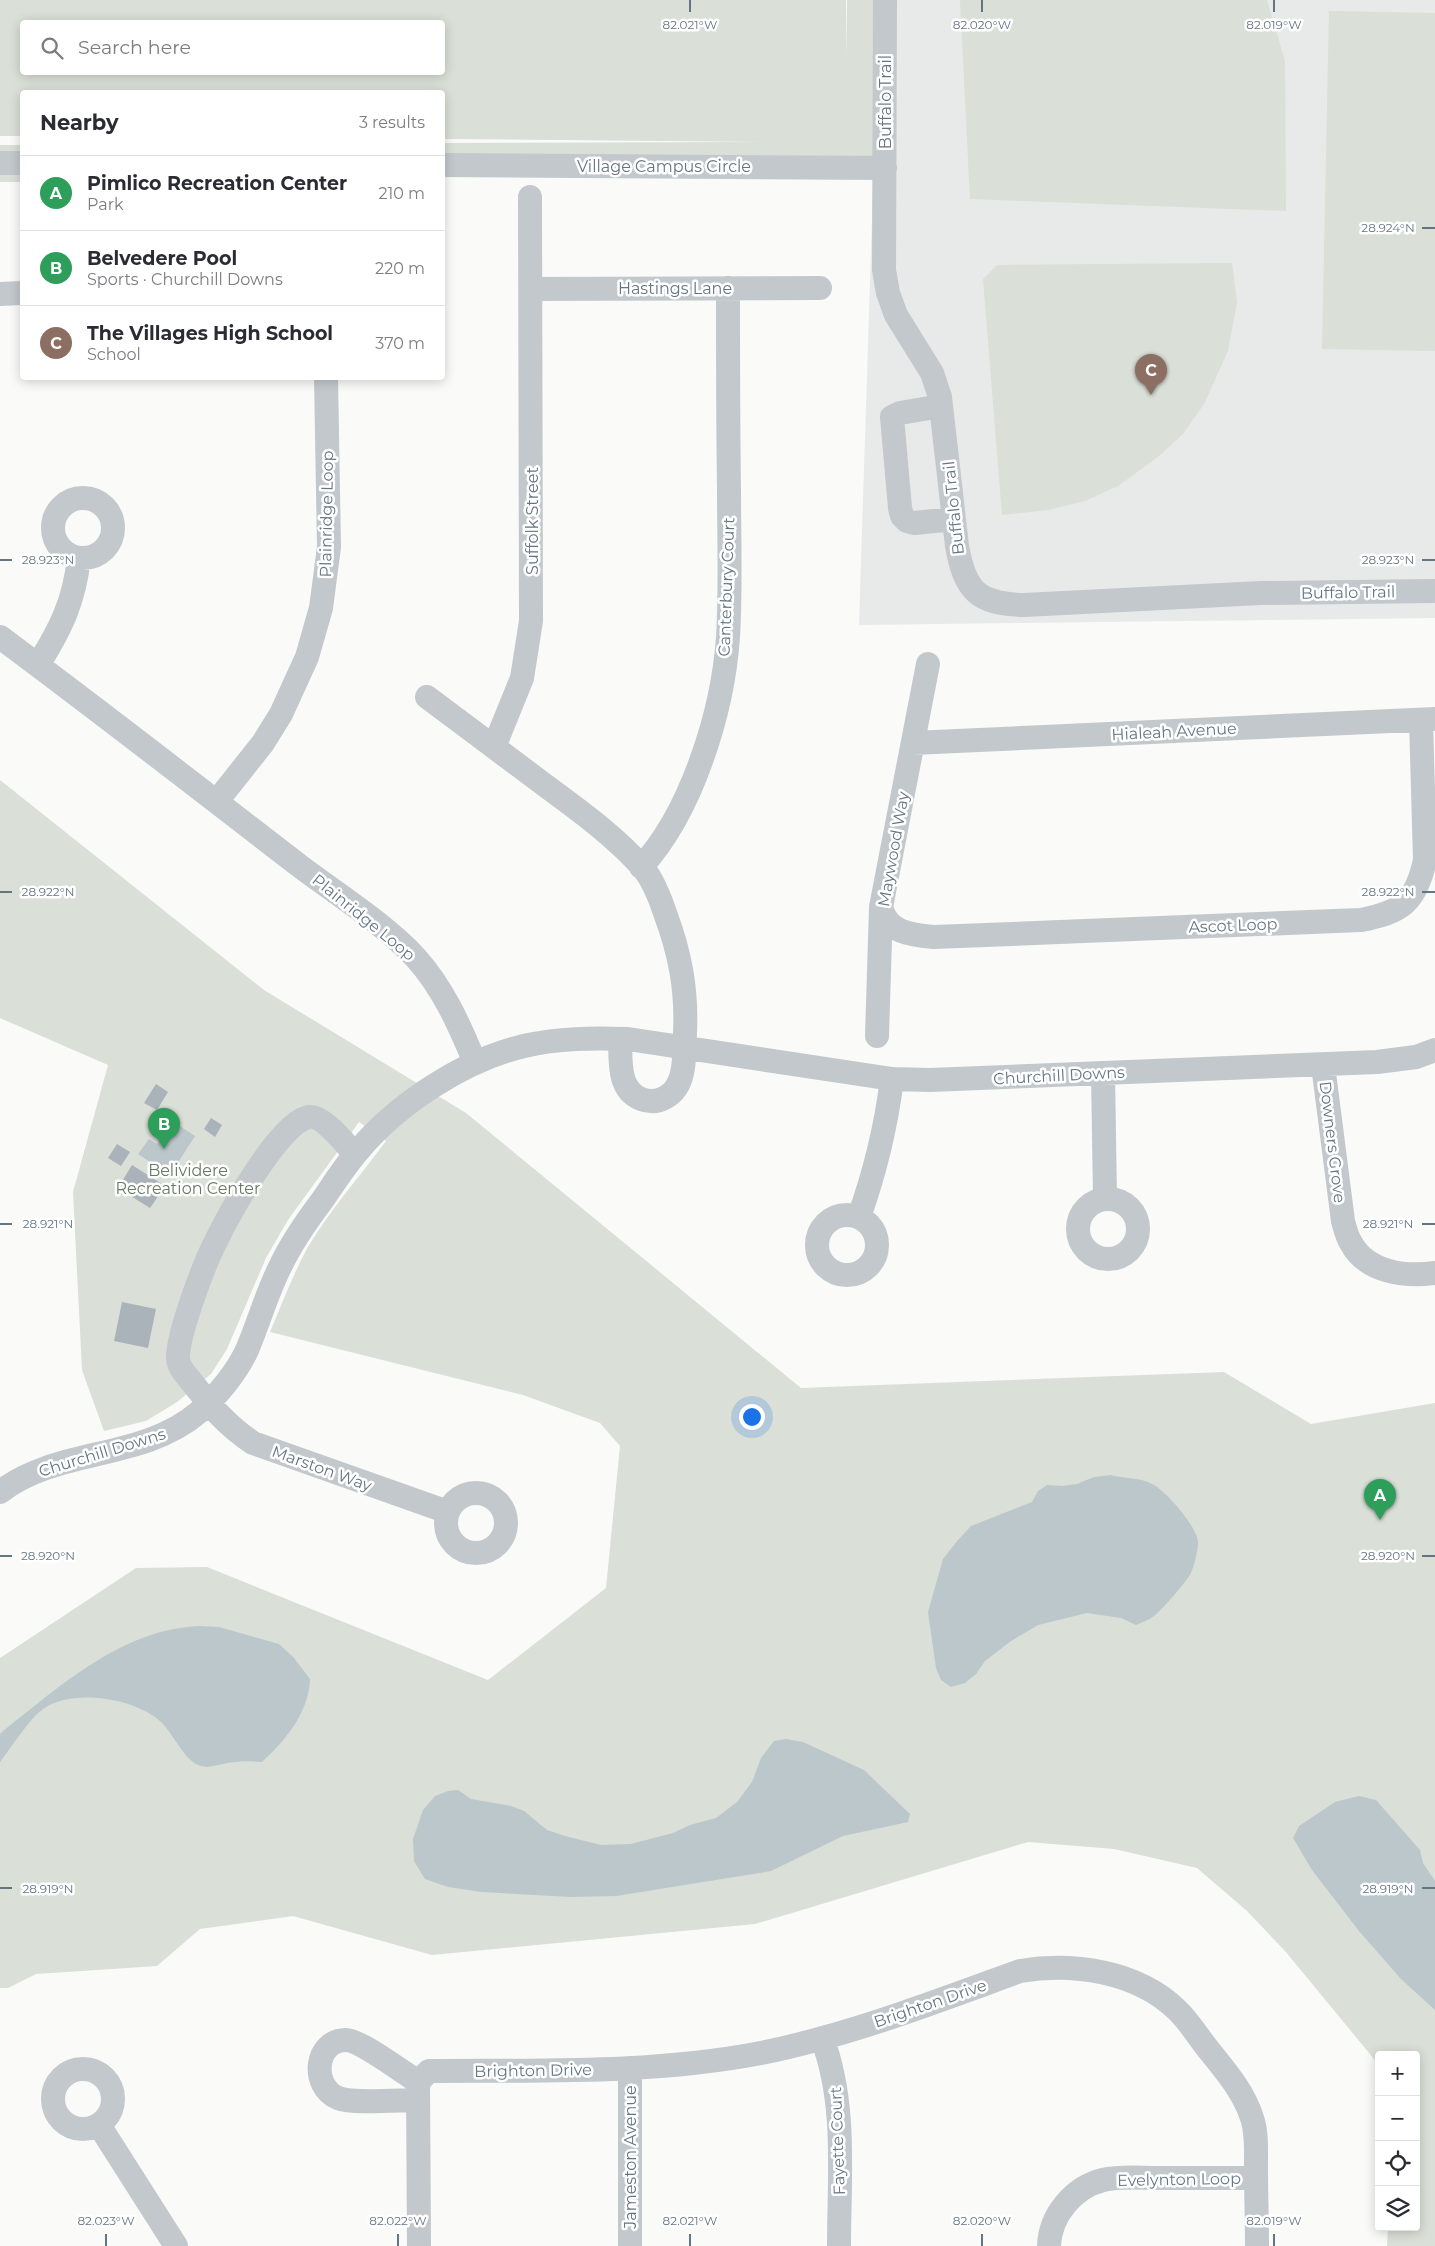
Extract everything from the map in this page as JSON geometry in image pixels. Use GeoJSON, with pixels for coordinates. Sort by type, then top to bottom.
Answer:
{"type":"FeatureCollection","features":[{"type":"Feature","properties":{"kind":"street","name":"Buffalo Trail"},"geometry":{"type":"LineString","coordinates":[[884,0],[884,270],[888,293],[896,315],[932,373],[941,406],[961,570],[970,586],[987,600],[1006,605],[1261,593],[1435,591]]}},
{"type":"Feature","properties":{"kind":"street"},"geometry":{"type":"LineString","coordinates":[[0,163],[20,163]]}},
{"type":"Feature","properties":{"kind":"street","name":"Village Campus Circle"},"geometry":{"type":"LineString","coordinates":[[445,165],[885,168]]}},
{"type":"Feature","properties":{"kind":"street","name":"Suffolk Street"},"geometry":{"type":"LineString","coordinates":[[494,747],[522,678],[532,621],[530,197]]}},
{"type":"Feature","properties":{"kind":"street","name":"Canterbury Court"},"geometry":{"type":"LineString","coordinates":[[641,867],[657,850],[673,824],[694,780],[716,710],[726,648],[729,609],[728,288]]}},
{"type":"Feature","properties":{"kind":"street","name":"Hastings Lane"},"geometry":{"type":"LineString","coordinates":[[531,289],[820,288]]}},
{"type":"Feature","properties":{"kind":"street"},"geometry":{"type":"LineString","coordinates":[[0,294],[20,294]]}},
{"type":"Feature","properties":{"kind":"street","name":"Plainridge Loop"},"geometry":{"type":"LineString","coordinates":[[217,801],[263,743],[280,714],[307,657],[322,608],[329,547],[326,380]]}},
{"type":"Feature","properties":{"kind":"street"},"geometry":{"type":"LineString","coordinates":[[941,406],[900,413],[892,417],[900,508],[907,522],[914,523],[954,518]]}},
{"type":"Feature","properties":{"kind":"street"},"geometry":{"type":"LineString","coordinates":[[38,665],[59,630],[70,605],[76,582],[79,558]]}},
{"type":"Feature","properties":{"kind":"street","name":"Plainridge Loop"},"geometry":{"type":"LineString","coordinates":[[0,637],[364,914],[416,958],[436,983],[450,1008],[475,1063]]}},
{"type":"Feature","properties":{"kind":"street","name":"Maywood Way"},"geometry":{"type":"LineString","coordinates":[[877,1036],[882,907],[928,664]]}},
{"type":"Feature","properties":{"kind":"street"},"geometry":{"type":"LineString","coordinates":[[428,697],[579,811],[619,844],[641,867],[658,894],[678,950],[686,1011],[680,1082],[673,1094],[661,1100],[647,1101],[634,1096],[625,1086],[621,1073],[620,1039]]}},
{"type":"Feature","properties":{"kind":"street","name":"Hialeah Avenue"},"geometry":{"type":"LineString","coordinates":[[913,743],[1428,720]]}},
{"type":"Feature","properties":{"kind":"street","name":"Ascot Loop"},"geometry":{"type":"LineString","coordinates":[[882,907],[884,919],[897,930],[914,935],[934,936],[1351,920],[1383,916],[1398,909],[1411,899],[1422,874],[1425,860],[1428,720]]}},
{"type":"Feature","properties":{"kind":"street","name":"Churchill Downs"},"geometry":{"type":"LineString","coordinates":[[4,1481],[52,1466],[153,1440],[180,1427],[208,1403],[233,1373],[246,1352],[280,1265],[297,1236],[355,1154],[407,1105],[436,1084],[475,1063],[523,1046],[556,1040],[591,1037],[620,1039],[892,1079],[976,1080],[1377,1062],[1416,1057],[1435,1050]]}},
{"type":"Feature","properties":{"kind":"street","name":"Downers Grove"},"geometry":{"type":"LineString","coordinates":[[1323,1065],[1343,1221],[1351,1245],[1368,1262],[1391,1272],[1415,1276],[1435,1273]]}},
{"type":"Feature","properties":{"kind":"street"},"geometry":{"type":"LineString","coordinates":[[1103,1073],[1106,1198]]}},
{"type":"Feature","properties":{"kind":"street"},"geometry":{"type":"LineString","coordinates":[[859,1217],[880,1152],[887,1119],[892,1079]]}},
{"type":"Feature","properties":{"kind":"street","name":"Marston Way"},"geometry":{"type":"LineString","coordinates":[[355,1154],[319,1119],[311,1117],[301,1120],[288,1129],[266,1158],[214,1244],[192,1304],[180,1344],[178,1360],[183,1372],[208,1403],[233,1429],[253,1442],[448,1512]]}},
{"type":"Feature","properties":{"kind":"street","name":"Brighton Drive"},"geometry":{"type":"LineString","coordinates":[[419,2246],[418,2091],[429,2071],[630,2068],[702,2062],[759,2053],[850,2031],[1020,1972],[1043,1968],[1072,1968],[1110,1974],[1159,1995],[1177,2010],[1232,2079],[1253,2119],[1257,2246]]}},
{"type":"Feature","properties":{"kind":"street","name":"Fayette Court"},"geometry":{"type":"LineString","coordinates":[[822,2038],[836,2083],[839,2120],[839,2246]]}},
{"type":"Feature","properties":{"kind":"street","name":"Jameston Avenue"},"geometry":{"type":"LineString","coordinates":[[630,2068],[630,2246]]}},
{"type":"Feature","properties":{"kind":"street"},"geometry":{"type":"LineString","coordinates":[[99,2124],[176,2246]]}},
{"type":"Feature","properties":{"kind":"street","name":"Evelynton Loop"},"geometry":{"type":"LineString","coordinates":[[1049,2246],[1054,2222],[1064,2204],[1084,2188],[1104,2180],[1130,2178],[1256,2178]]}},
{"type":"Feature","properties":{"kind":"shaded area"},"geometry":{"type":"Polygon","coordinates":[[[879,0],[1435,0],[1435,618],[859,625],[879,0]]]}},
{"type":"Feature","properties":{"kind":"shaded area"},"geometry":{"type":"Polygon","coordinates":[[[172,1121],[195,1136],[170,1175],[138,1154],[149,1139],[157,1144],[172,1121]]]}},
{"type":"Feature","properties":{"kind":"shaded area"},"geometry":{"type":"Polygon","coordinates":[[[1111,1475],[1142,1480],[1152,1484],[1172,1501],[1193,1528],[1197,1536],[1197,1554],[1191,1573],[1180,1589],[1154,1616],[1136,1625],[1121,1618],[1087,1613],[1038,1625],[1011,1641],[985,1661],[976,1674],[965,1683],[951,1687],[941,1680],[936,1668],[928,1612],[943,1559],[958,1540],[971,1526],[1032,1502],[1038,1491],[1047,1485],[1077,1484],[1094,1477],[1111,1475]]]}},
{"type":"Feature","properties":{"kind":"shaded area"},"geometry":{"type":"Polygon","coordinates":[[[200,1626],[219,1627],[279,1644],[294,1658],[310,1679],[309,1691],[295,1725],[262,1762],[236,1762],[209,1767],[198,1765],[188,1757],[165,1726],[150,1714],[120,1702],[87,1698],[70,1699],[43,1709],[27,1726],[0,1762],[0,1734],[94,1662],[119,1648],[145,1637],[172,1629],[200,1626]]]}},
{"type":"Feature","properties":{"kind":"shaded area"},"geometry":{"type":"Polygon","coordinates":[[[786,1739],[803,1742],[864,1770],[910,1814],[908,1822],[843,1836],[771,1871],[616,1896],[570,1897],[482,1892],[448,1887],[425,1879],[414,1861],[413,1839],[423,1810],[435,1796],[448,1791],[458,1790],[471,1799],[511,1806],[524,1811],[547,1830],[565,1836],[601,1845],[631,1844],[673,1833],[690,1825],[716,1818],[737,1802],[752,1782],[761,1758],[774,1741],[786,1739]]]}},
{"type":"Feature","properties":{"kind":"shaded area"},"geometry":{"type":"Polygon","coordinates":[[[1359,1796],[1376,1800],[1420,1850],[1423,1863],[1435,1881],[1435,2010],[1401,1979],[1359,1931],[1312,1870],[1293,1838],[1299,1826],[1335,1802],[1359,1796]]]}},
{"type":"Feature","properties":{"kind":"green space"},"geometry":{"type":"Polygon","coordinates":[[[0,0],[846,0],[846,59],[847,0],[877,0],[873,172],[445,177],[445,143],[770,142],[445,139],[445,90],[20,90],[20,136],[0,136],[0,0]]]}},
{"type":"Feature","properties":{"kind":"green space"},"geometry":{"type":"Polygon","coordinates":[[[960,0],[1267,0],[1285,61],[1286,211],[970,199],[960,0]]]}},
{"type":"Feature","properties":{"kind":"green space"},"geometry":{"type":"Polygon","coordinates":[[[1329,11],[1435,13],[1435,351],[1322,349],[1329,11]]]}},
{"type":"Feature","properties":{"kind":"green space"},"geometry":{"type":"Polygon","coordinates":[[[0,145],[20,145],[20,182],[0,182],[0,145]]]}},
{"type":"Feature","properties":{"kind":"green space"},"geometry":{"type":"Polygon","coordinates":[[[1232,263],[1237,302],[1228,351],[1204,404],[1183,434],[1159,456],[1118,486],[1085,501],[1049,510],[1002,515],[983,279],[997,265],[1232,263]]]}},
{"type":"Feature","properties":{"kind":"green space","name":"Belividere Recreation Center"},"geometry":{"type":"Polygon","coordinates":[[[0,780],[264,990],[466,1113],[801,1388],[1224,1372],[1311,1424],[1435,1403],[1435,2246],[1387,2246],[1388,2231],[1420,2231],[1420,2051],[1375,2051],[1375,2060],[1285,1951],[1247,1911],[1197,1868],[1114,1849],[1028,1842],[755,1924],[432,1955],[293,1916],[200,1929],[157,1966],[36,1974],[8,1988],[0,1988],[0,1658],[136,1568],[207,1567],[488,1680],[606,1588],[620,1446],[600,1423],[523,1395],[270,1332],[308,1247],[335,1206],[386,1141],[359,1122],[288,1220],[266,1258],[227,1349],[211,1374],[177,1402],[146,1421],[104,1431],[82,1370],[73,1192],[108,1065],[0,1018],[0,780]]]}},
{"type":"Feature","properties":{"kind":"building"},"geometry":{"type":"Polygon","coordinates":[[[156,1084],[168,1092],[157,1110],[144,1103],[156,1084]]]}},
{"type":"Feature","properties":{"kind":"building"},"geometry":{"type":"Polygon","coordinates":[[[211,1118],[222,1125],[215,1137],[204,1129],[211,1118]]]}},
{"type":"Feature","properties":{"kind":"building"},"geometry":{"type":"Polygon","coordinates":[[[117,1144],[130,1152],[121,1166],[108,1158],[117,1144]]]}},
{"type":"Feature","properties":{"kind":"building"},"geometry":{"type":"Polygon","coordinates":[[[132,1165],[165,1186],[150,1208],[118,1188],[132,1165]]]}},
{"type":"Feature","properties":{"kind":"building"},"geometry":{"type":"Polygon","coordinates":[[[122,1302],[156,1309],[148,1348],[114,1341],[122,1302]]]}},
{"type":"Feature","properties":{"kind":"place","name":"The Villages High School"},"geometry":{"type":"Point","coordinates":[1151,395]}},
{"type":"Feature","properties":{"kind":"place","name":"Belvedere Pool"},"geometry":{"type":"Point","coordinates":[164,1149]}},
{"type":"Feature","properties":{"kind":"place","name":"Pimlico Recreation Center"},"geometry":{"type":"Point","coordinates":[1380,1520]}}]}
